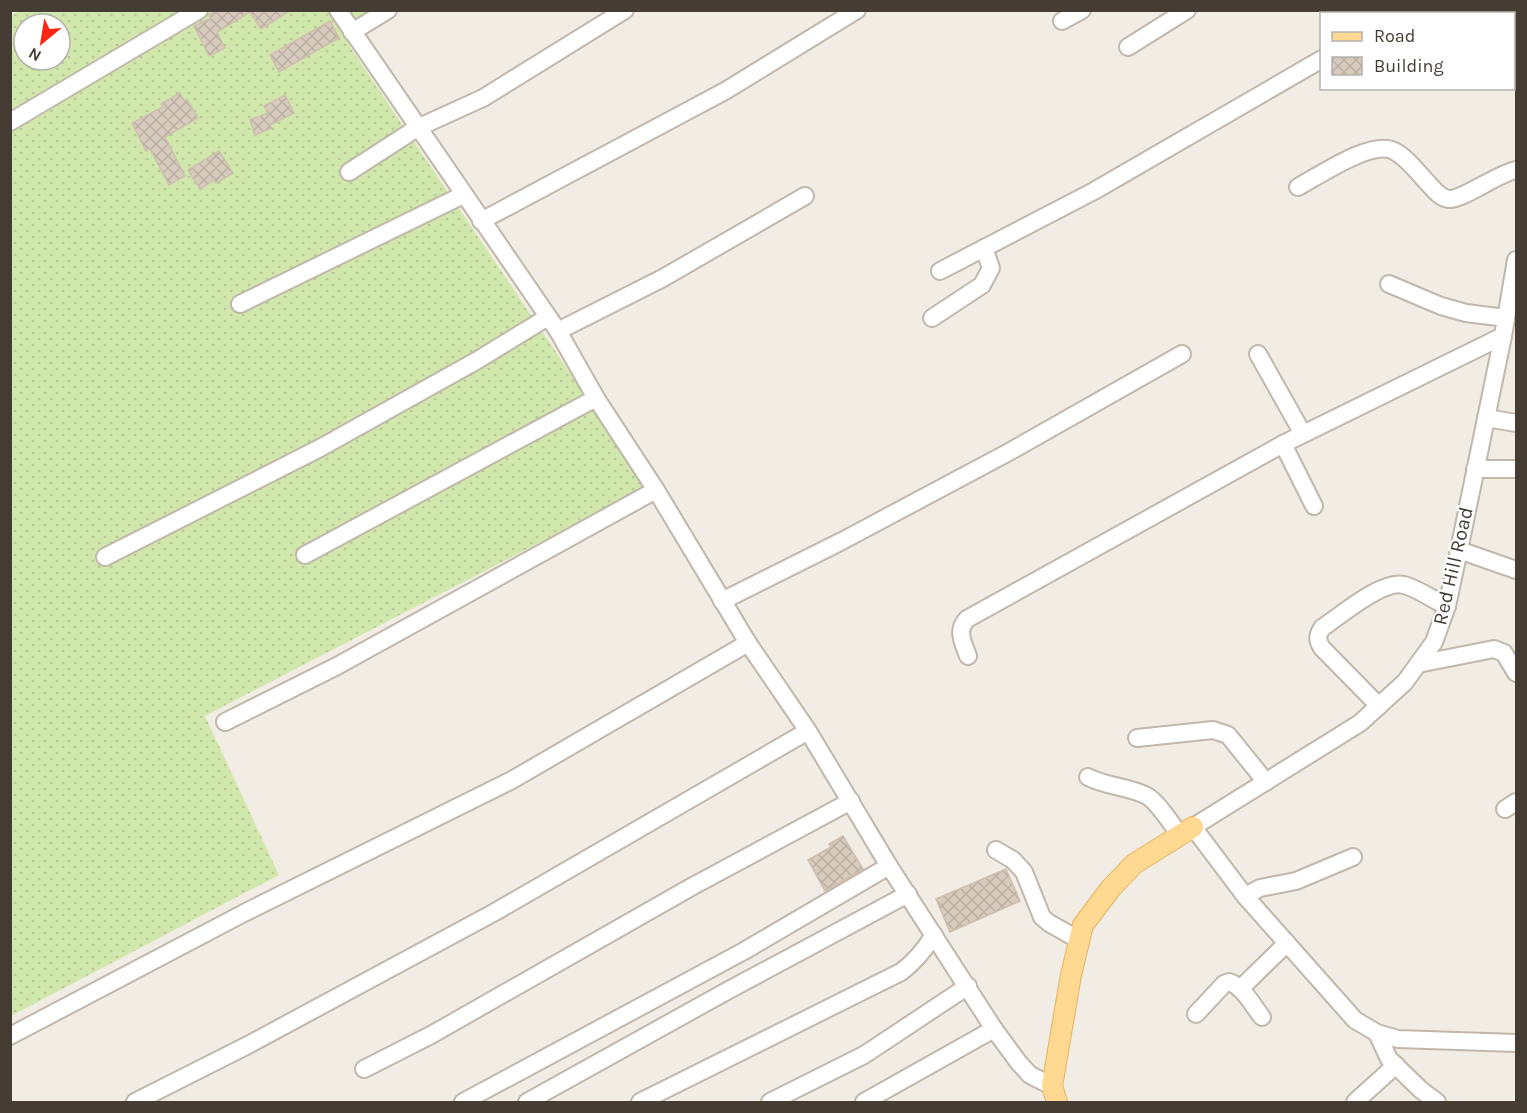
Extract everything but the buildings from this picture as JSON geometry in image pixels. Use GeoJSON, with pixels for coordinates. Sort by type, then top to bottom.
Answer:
{"type":"FeatureCollection","features":[{"type":"Feature","properties":{"kind":"main road"},"geometry":{"type":"LineString","coordinates":[[1054,1098],[1071,975],[1083,925],[1111,888],[1134,864],[1187,831]]}},
{"type":"Feature","properties":{"kind":"street"},"geometry":{"type":"LineString","coordinates":[[10,122],[199,10]]}},
{"type":"Feature","properties":{"kind":"street"},"geometry":{"type":"LineString","coordinates":[[338,10],[553,324],[748,644],[808,730],[889,866],[994,1029],[1019,1063],[1054,1098]]}},
{"type":"Feature","properties":{"kind":"street"},"geometry":{"type":"LineString","coordinates":[[352,32],[388,10]]}},
{"type":"Feature","properties":{"kind":"street"},"geometry":{"type":"LineString","coordinates":[[350,172],[417,128],[483,98],[625,10]]}},
{"type":"Feature","properties":{"kind":"street"},"geometry":{"type":"LineString","coordinates":[[481,221],[725,91],[857,10]]}},
{"type":"Feature","properties":{"kind":"street"},"geometry":{"type":"LineString","coordinates":[[1062,21],[1082,10]]}},
{"type":"Feature","properties":{"kind":"street"},"geometry":{"type":"LineString","coordinates":[[1128,47],[1187,10]]}},
{"type":"Feature","properties":{"kind":"street"},"geometry":{"type":"LineString","coordinates":[[940,271],[1094,190],[1320,60]]}},
{"type":"Feature","properties":{"kind":"street"},"geometry":{"type":"LineString","coordinates":[[1298,187],[1365,152],[1378,148],[1387,148],[1402,157],[1438,194],[1447,199],[1458,198],[1488,180],[1516,170]]}},
{"type":"Feature","properties":{"kind":"street"},"geometry":{"type":"LineString","coordinates":[[240,304],[463,195]]}},
{"type":"Feature","properties":{"kind":"street"},"geometry":{"type":"LineString","coordinates":[[105,557],[320,448],[476,361],[553,324],[663,278],[806,196]]}},
{"type":"Feature","properties":{"kind":"street"},"geometry":{"type":"LineString","coordinates":[[932,318],[982,285],[991,268],[984,248]]}},
{"type":"Feature","properties":{"kind":"street","name":"Red Hill Road"},"geometry":{"type":"LineString","coordinates":[[1187,831],[1360,723],[1405,682],[1434,642],[1447,606],[1503,336],[1516,260]]}},
{"type":"Feature","properties":{"kind":"street"},"geometry":{"type":"LineString","coordinates":[[1389,284],[1466,313],[1506,318]]}},
{"type":"Feature","properties":{"kind":"street"},"geometry":{"type":"LineString","coordinates":[[968,656],[960,632],[961,625],[967,619],[1283,444],[1503,336]]}},
{"type":"Feature","properties":{"kind":"street"},"geometry":{"type":"LineString","coordinates":[[722,601],[842,541],[1009,452],[1182,354]]}},
{"type":"Feature","properties":{"kind":"street"},"geometry":{"type":"LineString","coordinates":[[1258,354],[1303,434]]}},
{"type":"Feature","properties":{"kind":"street"},"geometry":{"type":"LineString","coordinates":[[305,555],[596,398]]}},
{"type":"Feature","properties":{"kind":"street"},"geometry":{"type":"LineString","coordinates":[[1486,418],[1516,423]]}},
{"type":"Feature","properties":{"kind":"street"},"geometry":{"type":"LineString","coordinates":[[1283,444],[1314,506]]}},
{"type":"Feature","properties":{"kind":"street"},"geometry":{"type":"LineString","coordinates":[[1475,469],[1516,469]]}},
{"type":"Feature","properties":{"kind":"street"},"geometry":{"type":"LineString","coordinates":[[225,722],[337,666],[656,490]]}},
{"type":"Feature","properties":{"kind":"street"},"geometry":{"type":"LineString","coordinates":[[1459,550],[1516,570]]}},
{"type":"Feature","properties":{"kind":"street"},"geometry":{"type":"LineString","coordinates":[[1378,706],[1322,648],[1318,641],[1322,628],[1372,595],[1396,585],[1404,585],[1447,606]]}},
{"type":"Feature","properties":{"kind":"street"},"geometry":{"type":"LineString","coordinates":[[10,1036],[244,913],[512,780],[748,644]]}},
{"type":"Feature","properties":{"kind":"street"},"geometry":{"type":"LineString","coordinates":[[1418,664],[1494,649],[1504,653],[1516,673]]}},
{"type":"Feature","properties":{"kind":"street"},"geometry":{"type":"LineString","coordinates":[[135,1102],[248,1045],[495,912],[808,730]]}},
{"type":"Feature","properties":{"kind":"street"},"geometry":{"type":"LineString","coordinates":[[1137,738],[1221,731],[1228,735],[1266,782]]}},
{"type":"Feature","properties":{"kind":"street"},"geometry":{"type":"LineString","coordinates":[[1088,777],[1101,784],[1149,796],[1187,831],[1355,1020],[1377,1033],[1398,1039],[1516,1043]]}},
{"type":"Feature","properties":{"kind":"street"},"geometry":{"type":"LineString","coordinates":[[364,1069],[432,1035],[693,886],[851,801]]}},
{"type":"Feature","properties":{"kind":"street"},"geometry":{"type":"LineString","coordinates":[[996,850],[1013,860],[1024,872],[1042,917],[1079,940]]}},
{"type":"Feature","properties":{"kind":"street"},"geometry":{"type":"LineString","coordinates":[[1245,896],[1260,888],[1296,880],[1353,857]]}},
{"type":"Feature","properties":{"kind":"street"},"geometry":{"type":"LineString","coordinates":[[463,1102],[744,951],[889,866]]}},
{"type":"Feature","properties":{"kind":"street"},"geometry":{"type":"LineString","coordinates":[[527,1102],[908,894]]}},
{"type":"Feature","properties":{"kind":"street"},"geometry":{"type":"LineString","coordinates":[[640,1102],[901,972],[924,951],[934,935]]}},
{"type":"Feature","properties":{"kind":"street"},"geometry":{"type":"LineString","coordinates":[[1240,990],[1287,943]]}},
{"type":"Feature","properties":{"kind":"street"},"geometry":{"type":"LineString","coordinates":[[1196,1014],[1224,984],[1229,982],[1234,983],[1262,1017]]}},
{"type":"Feature","properties":{"kind":"street"},"geometry":{"type":"LineString","coordinates":[[770,1102],[864,1055],[968,986]]}},
{"type":"Feature","properties":{"kind":"street"},"geometry":{"type":"LineString","coordinates":[[864,1102],[994,1029]]}},
{"type":"Feature","properties":{"kind":"street"},"geometry":{"type":"LineString","coordinates":[[1377,1033],[1389,1059],[1437,1102]]}},
{"type":"Feature","properties":{"kind":"street"},"geometry":{"type":"LineString","coordinates":[[1355,1102],[1396,1065]]}},
{"type":"Feature","properties":{"kind":"green space"},"geometry":{"type":"Polygon","coordinates":[[[20,10],[397,11],[350,47],[647,487],[205,716],[279,875],[11,1016],[11,16],[12,72],[72,72],[72,12],[17,12],[20,10]]]}}]}
